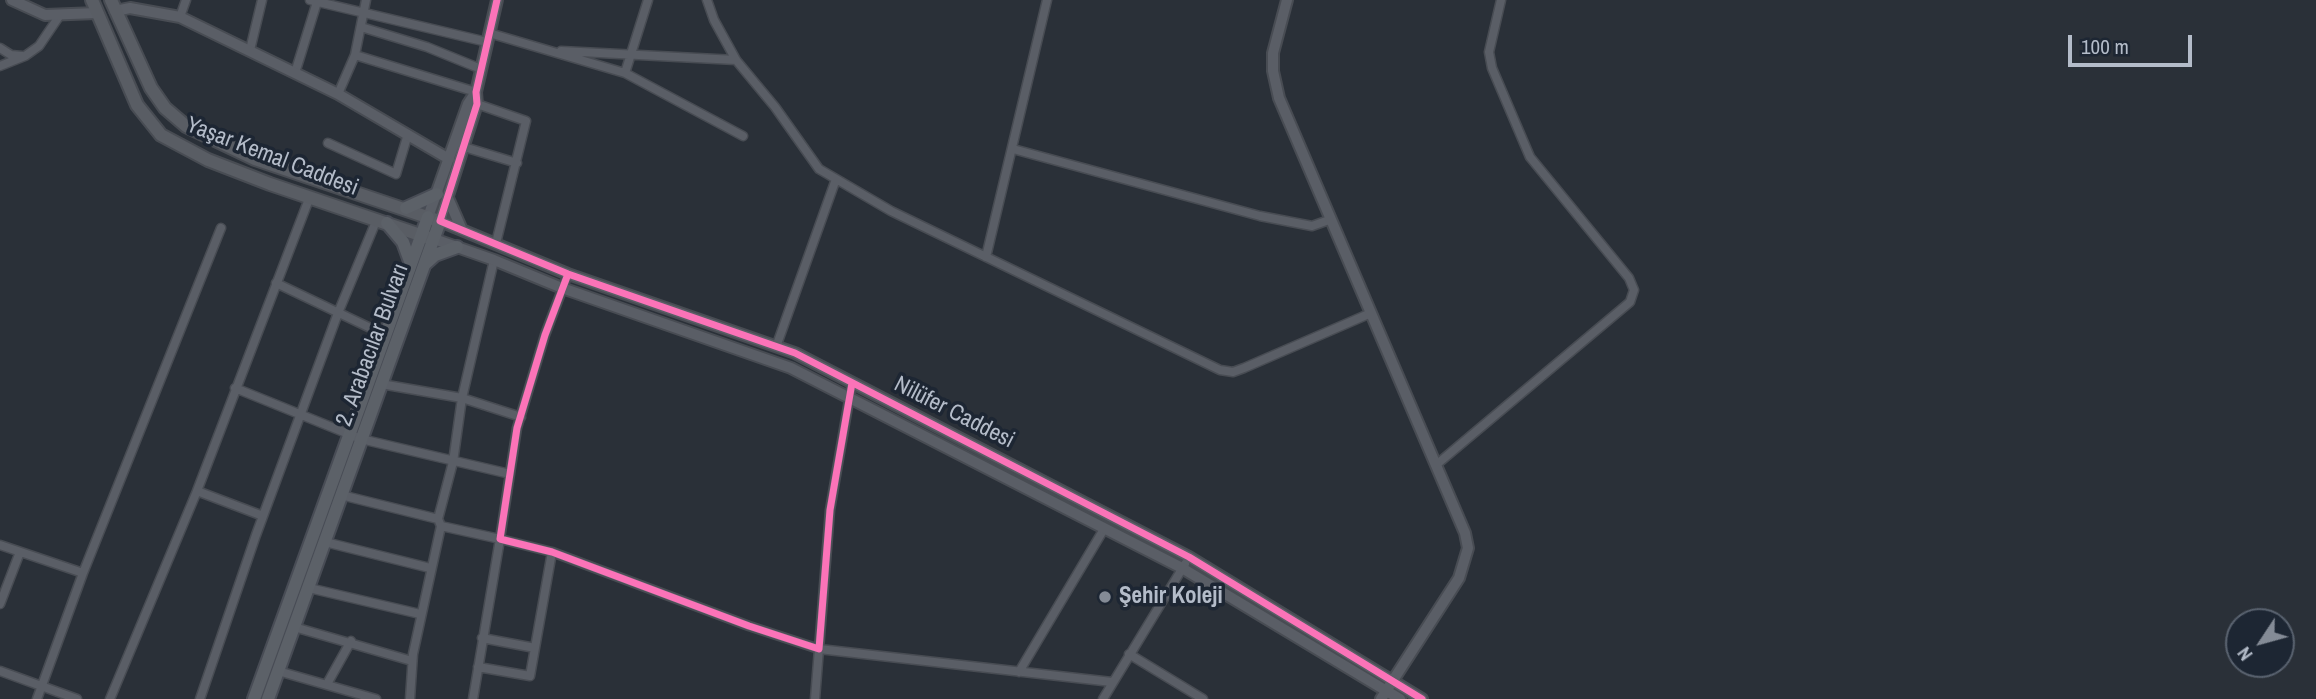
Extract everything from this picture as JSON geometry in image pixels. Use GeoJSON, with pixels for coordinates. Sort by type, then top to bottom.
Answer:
{"type":"FeatureCollection","features":[{"type":"Feature","properties":{"kind":"main road","name":"Yaşar Kemal Caddesi"},"geometry":{"type":"LineString","coordinates":[[92,0],[137,104],[161,135],[208,160],[309,198],[428,237]]}},
{"type":"Feature","properties":{"kind":"main road","name":"Yaşar Kemal Caddesi"},"geometry":{"type":"LineString","coordinates":[[113,6],[151,89],[180,122],[203,136],[256,159],[434,219]]}},
{"type":"Feature","properties":{"kind":"main road"},"geometry":{"type":"LineString","coordinates":[[406,208],[442,196]]}},
{"type":"Feature","properties":{"kind":"main road"},"geometry":{"type":"LineString","coordinates":[[254,699],[356,436],[434,219]]}},
{"type":"Feature","properties":{"kind":"main road"},"geometry":{"type":"LineString","coordinates":[[382,221],[403,242],[418,264]]}},
{"type":"Feature","properties":{"kind":"main road"},"geometry":{"type":"LineString","coordinates":[[418,264],[457,247]]}},
{"type":"Feature","properties":{"kind":"main road","name":"2. Arabacılar Bulvarı"},"geometry":{"type":"LineString","coordinates":[[268,699],[341,495],[356,436],[381,384],[418,264]]}},
{"type":"Feature","properties":{"kind":"street"},"geometry":{"type":"LineString","coordinates":[[12,0],[45,16],[97,13]]}},
{"type":"Feature","properties":{"kind":"street"},"geometry":{"type":"LineString","coordinates":[[180,17],[186,0]]}},
{"type":"Feature","properties":{"kind":"street"},"geometry":{"type":"LineString","coordinates":[[250,50],[262,0]]}},
{"type":"Feature","properties":{"kind":"street"},"geometry":{"type":"LineString","coordinates":[[338,94],[355,55],[366,0]]}},
{"type":"Feature","properties":{"kind":"street"},"geometry":{"type":"LineString","coordinates":[[434,219],[464,147],[477,104],[476,92],[497,0]]}},
{"type":"Feature","properties":{"kind":"street"},"geometry":{"type":"LineString","coordinates":[[625,73],[648,0]]}},
{"type":"Feature","properties":{"kind":"street"},"geometry":{"type":"LineString","coordinates":[[707,0],[714,20],[736,60],[775,107],[819,169],[891,211],[1220,370],[1233,372],[1244,368],[1371,313]]}},
{"type":"Feature","properties":{"kind":"street"},"geometry":{"type":"LineString","coordinates":[[986,257],[1047,0]]}},
{"type":"Feature","properties":{"kind":"street"},"geometry":{"type":"LineString","coordinates":[[1287,0],[1273,53],[1273,71],[1279,99],[1465,533],[1468,548],[1459,578],[1387,690]]}},
{"type":"Feature","properties":{"kind":"street"},"geometry":{"type":"LineString","coordinates":[[1436,465],[1630,302],[1634,290],[1629,278],[1530,157],[1492,68],[1489,52],[1501,0]]}},
{"type":"Feature","properties":{"kind":"street"},"geometry":{"type":"LineString","coordinates":[[295,73],[313,1],[551,51],[625,73],[743,136]]}},
{"type":"Feature","properties":{"kind":"street"},"geometry":{"type":"LineString","coordinates":[[113,6],[180,17],[338,94],[449,159]]}},
{"type":"Feature","properties":{"kind":"street"},"geometry":{"type":"LineString","coordinates":[[0,66],[25,56],[39,46],[60,15]]}},
{"type":"Feature","properties":{"kind":"street"},"geometry":{"type":"LineString","coordinates":[[361,27],[427,47],[481,69]]}},
{"type":"Feature","properties":{"kind":"street"},"geometry":{"type":"LineString","coordinates":[[0,48],[10,55],[25,56]]}},
{"type":"Feature","properties":{"kind":"street"},"geometry":{"type":"LineString","coordinates":[[551,51],[736,60]]}},
{"type":"Feature","properties":{"kind":"street"},"geometry":{"type":"LineString","coordinates":[[355,55],[476,92]]}},
{"type":"Feature","properties":{"kind":"street"},"geometry":{"type":"LineString","coordinates":[[462,230],[442,196],[449,159],[468,104],[476,92]]}},
{"type":"Feature","properties":{"kind":"street"},"geometry":{"type":"LineString","coordinates":[[477,104],[526,121],[496,243]]}},
{"type":"Feature","properties":{"kind":"street"},"geometry":{"type":"LineString","coordinates":[[328,143],[396,174],[408,134]]}},
{"type":"Feature","properties":{"kind":"street"},"geometry":{"type":"LineString","coordinates":[[464,147],[517,163]]}},
{"type":"Feature","properties":{"kind":"street"},"geometry":{"type":"LineString","coordinates":[[1013,149],[1260,216],[1312,226],[1329,220]]}},
{"type":"Feature","properties":{"kind":"street"},"geometry":{"type":"LineString","coordinates":[[776,346],[836,179]]}},
{"type":"Feature","properties":{"kind":"street"},"geometry":{"type":"LineString","coordinates":[[110,699],[197,491],[309,198]]}},
{"type":"Feature","properties":{"kind":"street","name":"Nilüfer Caddesi"},"geometry":{"type":"LineString","coordinates":[[434,219],[568,274],[776,346],[1189,557],[1387,690],[1422,699]]}},
{"type":"Feature","properties":{"kind":"street"},"geometry":{"type":"LineString","coordinates":[[200,699],[263,516],[338,313],[382,221]]}},
{"type":"Feature","properties":{"kind":"street"},"geometry":{"type":"LineString","coordinates":[[37,699],[83,573],[221,228]]}},
{"type":"Feature","properties":{"kind":"street"},"geometry":{"type":"LineString","coordinates":[[428,237],[562,288],[791,368],[1182,569],[1400,699]]}},
{"type":"Feature","properties":{"kind":"street"},"geometry":{"type":"LineString","coordinates":[[410,699],[412,661],[420,614],[453,462],[462,398],[494,260]]}},
{"type":"Feature","properties":{"kind":"street"},"geometry":{"type":"LineString","coordinates":[[473,699],[520,417],[568,274]]}},
{"type":"Feature","properties":{"kind":"street"},"geometry":{"type":"LineString","coordinates":[[276,284],[383,334]]}},
{"type":"Feature","properties":{"kind":"street"},"geometry":{"type":"LineString","coordinates":[[814,699],[830,510],[852,383]]}},
{"type":"Feature","properties":{"kind":"street"},"geometry":{"type":"LineString","coordinates":[[381,384],[462,398],[520,417]]}},
{"type":"Feature","properties":{"kind":"street"},"geometry":{"type":"LineString","coordinates":[[235,388],[356,436],[510,474]]}},
{"type":"Feature","properties":{"kind":"street"},"geometry":{"type":"LineString","coordinates":[[197,491],[263,516]]}},
{"type":"Feature","properties":{"kind":"street"},"geometry":{"type":"LineString","coordinates":[[341,495],[552,552],[749,626],[819,649],[1112,682]]}},
{"type":"Feature","properties":{"kind":"street"},"geometry":{"type":"LineString","coordinates":[[1019,672],[1104,529]]}},
{"type":"Feature","properties":{"kind":"street"},"geometry":{"type":"LineString","coordinates":[[325,542],[430,568]]}},
{"type":"Feature","properties":{"kind":"street"},"geometry":{"type":"LineString","coordinates":[[0,545],[83,573]]}},
{"type":"Feature","properties":{"kind":"street"},"geometry":{"type":"LineString","coordinates":[[0,604],[20,552]]}},
{"type":"Feature","properties":{"kind":"street"},"geometry":{"type":"LineString","coordinates":[[478,667],[530,676],[552,552]]}},
{"type":"Feature","properties":{"kind":"street"},"geometry":{"type":"LineString","coordinates":[[1103,699],[1189,557]]}},
{"type":"Feature","properties":{"kind":"street"},"geometry":{"type":"LineString","coordinates":[[309,588],[420,614]]}},
{"type":"Feature","properties":{"kind":"street"},"geometry":{"type":"LineString","coordinates":[[294,627],[351,641],[412,661]]}},
{"type":"Feature","properties":{"kind":"street"},"geometry":{"type":"LineString","coordinates":[[482,638],[535,648]]}},
{"type":"Feature","properties":{"kind":"street"},"geometry":{"type":"LineString","coordinates":[[327,684],[351,641]]}},
{"type":"Feature","properties":{"kind":"street"},"geometry":{"type":"LineString","coordinates":[[1129,654],[1203,699]]}},
{"type":"Feature","properties":{"kind":"street"},"geometry":{"type":"LineString","coordinates":[[0,671],[77,699]]}},
{"type":"Feature","properties":{"kind":"street"},"geometry":{"type":"LineString","coordinates":[[278,671],[376,699]]}},
{"type":"Feature","properties":{"kind":"cycle path"},"geometry":{"type":"LineString","coordinates":[[497,0],[476,92],[477,104],[440,221],[568,274],[795,353],[1189,557],[1422,699]]}},
{"type":"Feature","properties":{"kind":"cycle path"},"geometry":{"type":"LineString","coordinates":[[568,274],[545,335],[517,428],[500,539],[552,552],[749,626],[819,649],[830,510],[852,383]]}},
{"type":"Feature","properties":{"kind":"place","name":"Şehir Koleji"},"geometry":{"type":"Point","coordinates":[1105,597]}}]}
